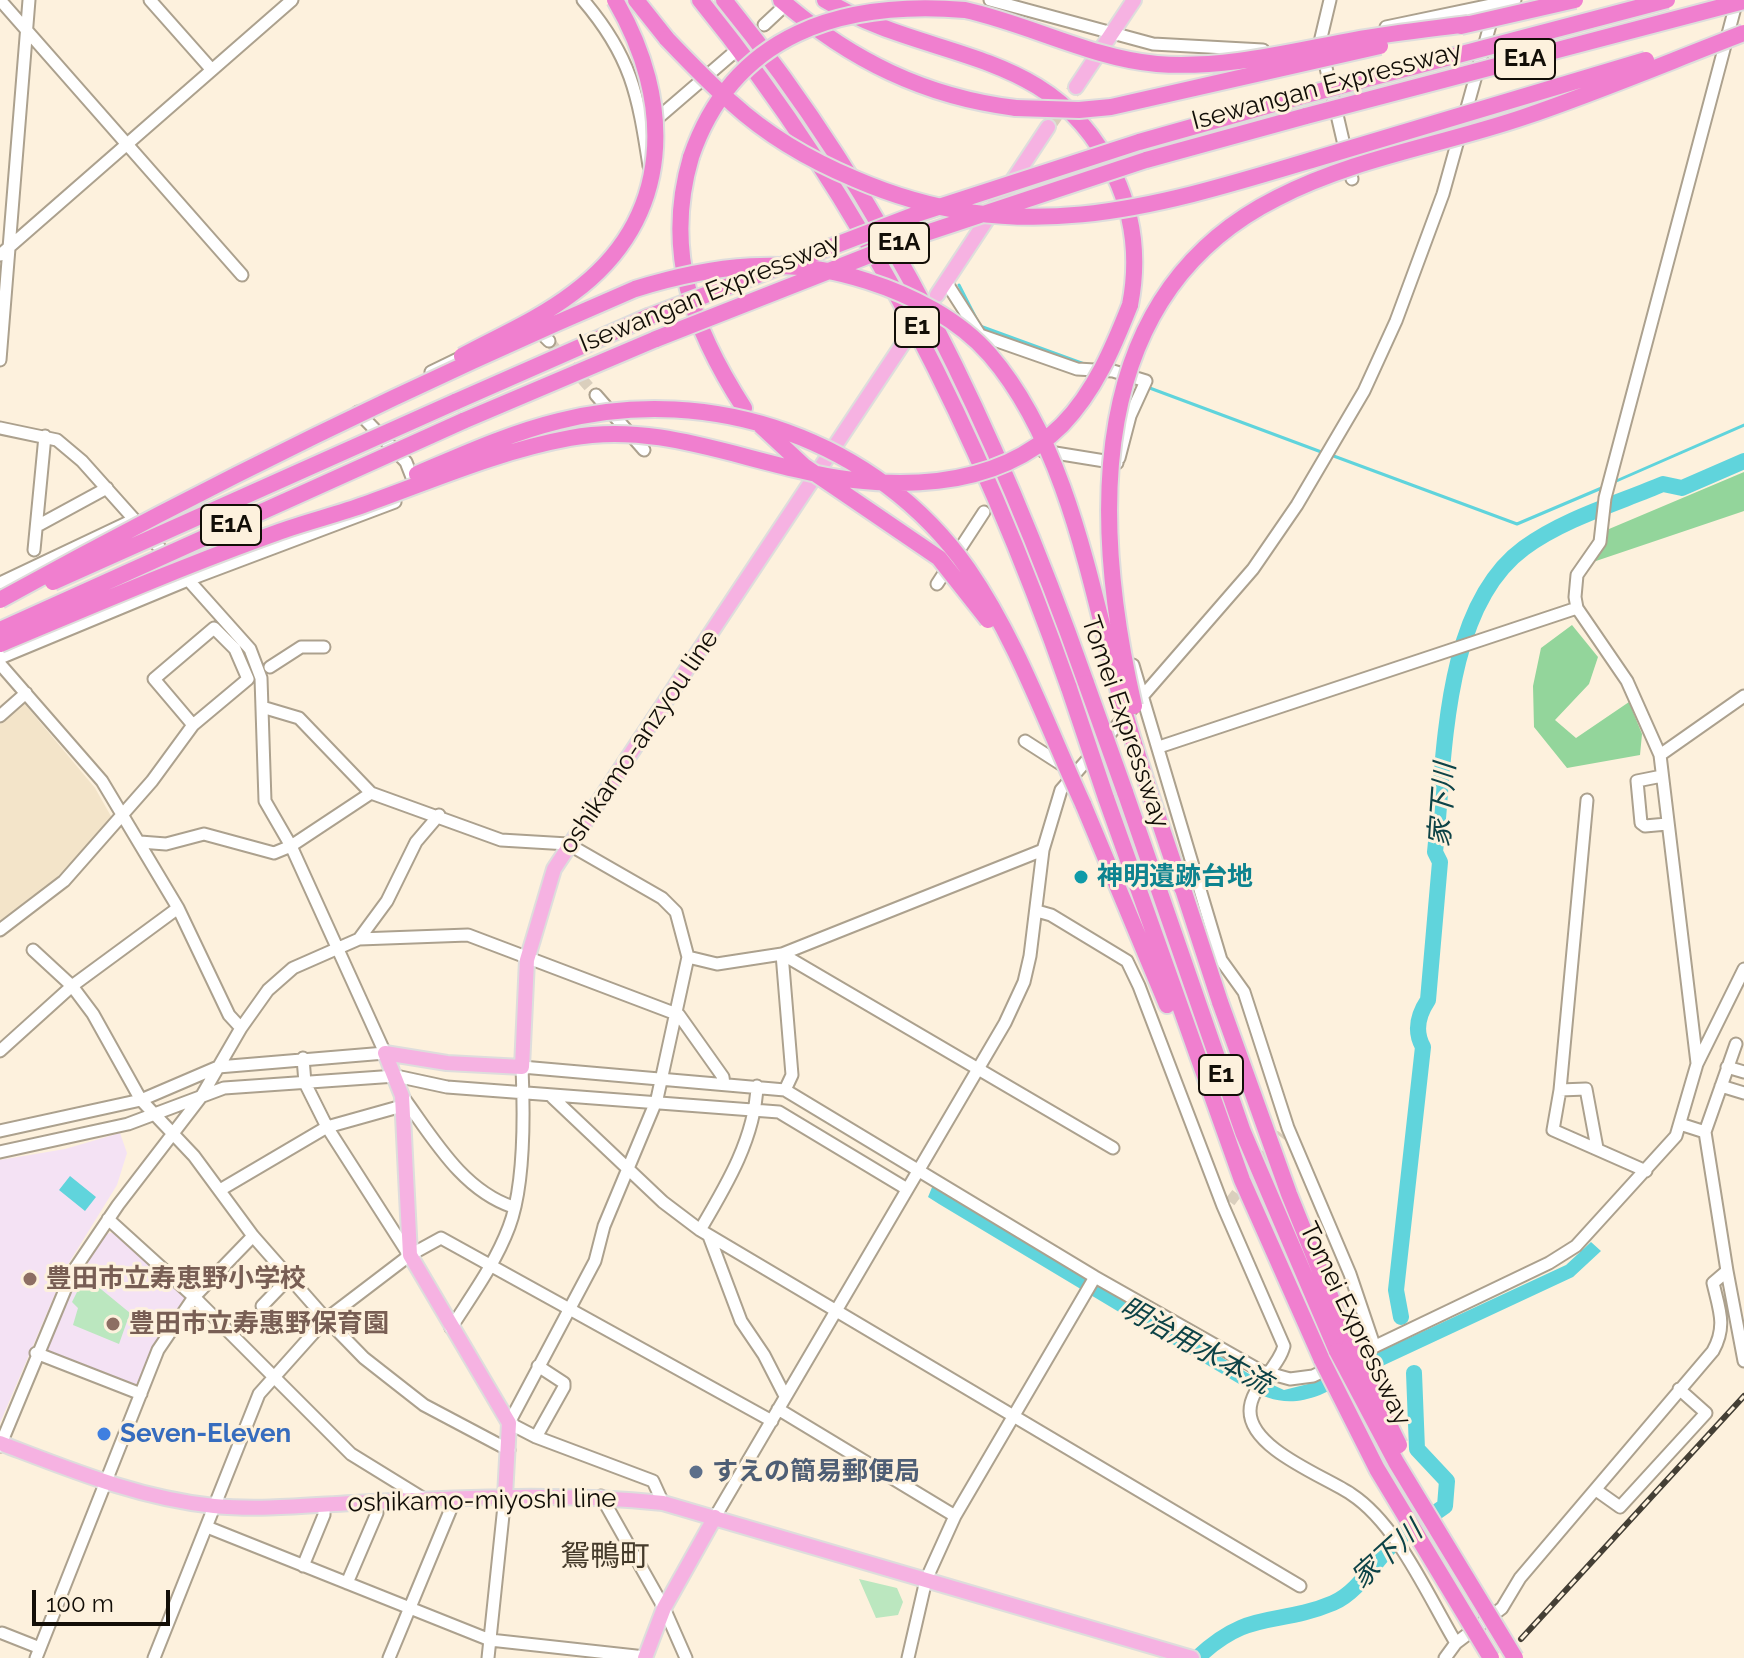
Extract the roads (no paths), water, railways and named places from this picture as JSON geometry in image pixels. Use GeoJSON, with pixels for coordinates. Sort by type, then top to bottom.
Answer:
{"type":"FeatureCollection","features":[{"type":"Feature","properties":{"kind":"highway"},"geometry":{"type":"LineString","coordinates":[[338,424],[546,311],[594,276],[626,238],[638,218],[653,170],[657,110],[642,52],[615,0]]}},
{"type":"Feature","properties":{"kind":"highway"},"geometry":{"type":"LineString","coordinates":[[636,0],[667,39],[733,105],[808,156],[890,194],[977,215],[1018,219],[1068,217],[1149,205],[1744,32]]}},
{"type":"Feature","properties":{"kind":"highway","name":"Tomei Expressway"},"geometry":{"type":"LineString","coordinates":[[700,0],[776,100],[826,173],[909,313],[995,493],[1069,688],[1190,1042],[1267,1241],[1322,1360],[1384,1482],[1491,1658]]}},
{"type":"Feature","properties":{"kind":"highway","name":"Tomei Expressway"},"geometry":{"type":"LineString","coordinates":[[724,0],[800,102],[884,230],[915,286],[1006,473],[1086,683],[1176,948],[1243,1132],[1396,1462],[1515,1658]]}},
{"type":"Feature","properties":{"kind":"highway"},"geometry":{"type":"LineString","coordinates":[[275,533],[507,453],[598,434],[644,435],[692,442],[797,470],[862,482],[901,484],[952,478],[1009,460],[1062,425],[1105,364],[1130,305],[1135,257],[1129,214],[1108,162],[1080,121],[1057,98],[1020,75],[887,29],[825,0]]}},
{"type":"Feature","properties":{"kind":"highway"},"geometry":{"type":"LineString","coordinates":[[780,6],[877,68],[927,89],[1016,108],[1068,110],[1111,107],[1243,79],[1575,0]]}},
{"type":"Feature","properties":{"kind":"highway","name":"Isewangan Expressway"},"geometry":{"type":"LineString","coordinates":[[0,603],[648,317],[917,214],[1139,142],[1667,0]]}},
{"type":"Feature","properties":{"kind":"highway","name":"Isewangan Expressway"},"geometry":{"type":"LineString","coordinates":[[0,630],[463,421],[656,339],[923,234],[1146,160],[1744,1]]}},
{"type":"Feature","properties":{"kind":"highway"},"geometry":{"type":"LineString","coordinates":[[1034,697],[995,630],[939,558],[804,466],[744,408],[713,359],[686,291],[682,211],[691,157],[712,111],[742,69],[794,28],[822,15],[857,6],[927,4],[966,10],[1113,56],[1155,64],[1236,62],[1468,24]]}},
{"type":"Feature","properties":{"kind":"highway"},"geometry":{"type":"LineString","coordinates":[[1182,888],[1117,632],[1107,544],[1110,472],[1119,408],[1135,353],[1157,309],[1178,277],[1219,234],[1278,197],[1338,171],[1525,117],[1744,32]]}},
{"type":"Feature","properties":{"kind":"highway"},"geometry":{"type":"LineString","coordinates":[[0,603],[125,531],[338,424],[563,319],[675,276],[749,265],[803,266],[847,274],[910,298],[965,332],[990,355],[1013,388],[1046,450],[1072,515],[1136,754],[1220,1002],[1344,1348]]}},
{"type":"Feature","properties":{"kind":"highway"},"geometry":{"type":"LineString","coordinates":[[0,644],[499,440],[560,420],[644,409],[716,413],[817,443],[876,476],[903,497],[967,569],[1002,626],[1124,896],[1237,1184],[1267,1241]]}},
{"type":"Feature","properties":{"kind":"main road"},"geometry":{"type":"LineString","coordinates":[[1076,87],[1134,0]]}},
{"type":"Feature","properties":{"kind":"main road"},"geometry":{"type":"LineString","coordinates":[[942,289],[1048,127]]}},
{"type":"Feature","properties":{"kind":"main road","name":"oshikamo-anzyou line"},"geometry":{"type":"LineString","coordinates":[[522,1070],[527,960],[554,869],[908,336]]}},
{"type":"Feature","properties":{"kind":"main road"},"geometry":{"type":"LineString","coordinates":[[386,1056],[522,1070]]}},
{"type":"Feature","properties":{"kind":"main road"},"geometry":{"type":"LineString","coordinates":[[386,1056],[402,1101],[410,1255],[509,1423],[505,1496]]}},
{"type":"Feature","properties":{"kind":"main road","name":"oshikamo-miyoshi line"},"geometry":{"type":"LineString","coordinates":[[0,1444],[107,1484],[160,1498],[216,1506],[505,1496],[601,1496],[663,1503],[1189,1657]]}},
{"type":"Feature","properties":{"kind":"main road"},"geometry":{"type":"LineString","coordinates":[[645,1658],[664,1608],[715,1517]]}},
{"type":"Feature","properties":{"kind":"street"},"geometry":{"type":"LineString","coordinates":[[0,0],[242,275]]}},
{"type":"Feature","properties":{"kind":"street"},"geometry":{"type":"LineString","coordinates":[[0,360],[4,252],[29,0]]}},
{"type":"Feature","properties":{"kind":"street"},"geometry":{"type":"LineString","coordinates":[[150,0],[212,70]]}},
{"type":"Feature","properties":{"kind":"street"},"geometry":{"type":"LineString","coordinates":[[0,583],[532,323],[596,278],[626,244],[642,219],[651,185],[632,78],[620,49],[583,0]]}},
{"type":"Feature","properties":{"kind":"street"},"geometry":{"type":"LineString","coordinates":[[990,0],[1110,35],[1165,46],[1233,51],[1320,42],[1515,0]]}},
{"type":"Feature","properties":{"kind":"street"},"geometry":{"type":"LineString","coordinates":[[1330,0],[1320,42],[1352,179]]}},
{"type":"Feature","properties":{"kind":"street"},"geometry":{"type":"LineString","coordinates":[[1697,1064],[1660,755],[1627,681],[1577,608],[1574,583],[1600,542],[1605,498],[1737,0]]}},
{"type":"Feature","properties":{"kind":"street"},"geometry":{"type":"LineString","coordinates":[[4,252],[288,1]]}},
{"type":"Feature","properties":{"kind":"street"},"geometry":{"type":"LineString","coordinates":[[715,1517],[979,1067],[1024,982],[1037,911],[1043,850],[1056,803],[1074,773],[1253,569],[1297,505],[1364,391],[1396,321],[1443,194],[1497,2]]}},
{"type":"Feature","properties":{"kind":"street"},"geometry":{"type":"LineString","coordinates":[[764,25],[780,6]]}},
{"type":"Feature","properties":{"kind":"street"},"geometry":{"type":"LineString","coordinates":[[643,131],[731,55]]}},
{"type":"Feature","properties":{"kind":"street"},"geometry":{"type":"LineString","coordinates":[[942,289],[980,335],[1077,369],[1113,371],[1146,381],[1130,416],[1118,463],[1114,541],[1126,636],[1219,961],[1244,992],[1285,1131],[1350,1274],[1374,1345]]}},
{"type":"Feature","properties":{"kind":"street"},"geometry":{"type":"LineString","coordinates":[[532,323],[549,341]]}},
{"type":"Feature","properties":{"kind":"street"},"geometry":{"type":"LineString","coordinates":[[596,395],[644,450]]}},
{"type":"Feature","properties":{"kind":"street"},"geometry":{"type":"LineString","coordinates":[[0,658],[188,580],[418,493],[406,462],[354,409]]}},
{"type":"Feature","properties":{"kind":"street"},"geometry":{"type":"LineString","coordinates":[[0,428],[57,440],[107,488],[250,649],[261,678],[265,801],[291,846],[386,1056],[303,1058],[216,1071],[141,1100],[0,1131]]}},
{"type":"Feature","properties":{"kind":"street"},"geometry":{"type":"LineString","coordinates":[[34,550],[39,525],[45,436]]}},
{"type":"Feature","properties":{"kind":"street"},"geometry":{"type":"LineString","coordinates":[[1028,452],[1040,451],[1118,463]]}},
{"type":"Feature","properties":{"kind":"street"},"geometry":{"type":"LineString","coordinates":[[39,525],[107,488]]}},
{"type":"Feature","properties":{"kind":"street"},"geometry":{"type":"LineString","coordinates":[[937,584],[984,512]]}},
{"type":"Feature","properties":{"kind":"street"},"geometry":{"type":"LineString","coordinates":[[1159,747],[1577,608]]}},
{"type":"Feature","properties":{"kind":"street"},"geometry":{"type":"LineString","coordinates":[[0,930],[64,881],[123,814],[193,725],[248,679],[235,649],[214,628],[154,679],[193,725]]}},
{"type":"Feature","properties":{"kind":"street"},"geometry":{"type":"LineString","coordinates":[[270,667],[301,647],[324,647]]}},
{"type":"Feature","properties":{"kind":"street"},"geometry":{"type":"LineString","coordinates":[[0,664],[102,781],[178,908],[229,1015],[241,1028]]}},
{"type":"Feature","properties":{"kind":"street"},"geometry":{"type":"LineString","coordinates":[[0,716],[26,693]]}},
{"type":"Feature","properties":{"kind":"street"},"geometry":{"type":"LineString","coordinates":[[1660,755],[1744,696]]}},
{"type":"Feature","properties":{"kind":"street"},"geometry":{"type":"LineString","coordinates":[[262,707],[299,718],[371,793],[439,815],[501,840],[568,844],[671,904],[688,957],[656,1100],[604,1226],[595,1261],[509,1423],[536,1437],[653,1481],[663,1503]]}},
{"type":"Feature","properties":{"kind":"street"},"geometry":{"type":"LineString","coordinates":[[1025,741],[1074,773]]}},
{"type":"Feature","properties":{"kind":"street"},"geometry":{"type":"LineString","coordinates":[[1662,776],[1637,781],[1641,823],[1645,826],[1667,824]]}},
{"type":"Feature","properties":{"kind":"street"},"geometry":{"type":"LineString","coordinates":[[140,842],[166,844],[204,834],[274,853],[291,846],[371,793]]}},
{"type":"Feature","properties":{"kind":"street"},"geometry":{"type":"LineString","coordinates":[[1587,800],[1560,1090],[1553,1130],[1646,1171]]}},
{"type":"Feature","properties":{"kind":"street"},"geometry":{"type":"LineString","coordinates":[[359,939],[387,901],[416,842],[439,815]]}},
{"type":"Feature","properties":{"kind":"street"},"geometry":{"type":"LineString","coordinates":[[688,957],[717,964],[782,954],[1043,850]]}},
{"type":"Feature","properties":{"kind":"street"},"geometry":{"type":"LineString","coordinates":[[0,1051],[72,986],[178,908]]}},
{"type":"Feature","properties":{"kind":"street"},"geometry":{"type":"LineString","coordinates":[[1037,911],[1051,915],[1127,961],[1139,986],[1284,1346],[1254,1398],[1251,1412],[1263,1437],[1282,1454],[1350,1493],[1378,1516],[1456,1643]]}},
{"type":"Feature","properties":{"kind":"street"},"geometry":{"type":"LineString","coordinates":[[0,1444],[72,1273],[108,1219],[201,1097],[241,1028],[268,990],[293,968],[359,939],[454,933],[468,935],[527,960],[675,1013],[723,1077],[724,1084]]}},
{"type":"Feature","properties":{"kind":"street"},"geometry":{"type":"LineString","coordinates":[[33,950],[72,986],[93,1014],[152,1114],[220,1190],[288,1279],[326,1319],[364,1358],[424,1405],[509,1450]]}},
{"type":"Feature","properties":{"kind":"street"},"geometry":{"type":"LineString","coordinates":[[782,954],[1113,1148]]}},
{"type":"Feature","properties":{"kind":"street"},"geometry":{"type":"LineString","coordinates":[[782,954],[792,1075],[785,1090]]}},
{"type":"Feature","properties":{"kind":"street"},"geometry":{"type":"LineString","coordinates":[[451,1328],[493,1265],[511,1223],[519,1168],[522,1070],[785,1090],[1095,1277],[1268,1376],[1306,1378],[1567,1253],[1669,1146],[1680,1124],[1697,1064],[1739,991],[1744,969]]}},
{"type":"Feature","properties":{"kind":"street"},"geometry":{"type":"LineString","coordinates":[[1139,986],[1153,981]]}},
{"type":"Feature","properties":{"kind":"street"},"geometry":{"type":"LineString","coordinates":[[1736,1044],[1705,1132],[1744,1361]]}},
{"type":"Feature","properties":{"kind":"street"},"geometry":{"type":"LineString","coordinates":[[303,1058],[305,1083],[327,1127],[410,1255]]}},
{"type":"Feature","properties":{"kind":"street"},"geometry":{"type":"LineString","coordinates":[[1727,1067],[1744,1072]]}},
{"type":"Feature","properties":{"kind":"street"},"geometry":{"type":"LineString","coordinates":[[0,1152],[90,1133],[224,1088],[395,1075],[447,1087],[656,1100],[779,1112],[908,1187]]}},
{"type":"Feature","properties":{"kind":"street"},"geometry":{"type":"LineString","coordinates":[[757,1086],[756,1108],[731,1177],[705,1233],[741,1321],[764,1355],[785,1396]]}},
{"type":"Feature","properties":{"kind":"street"},"geometry":{"type":"LineString","coordinates":[[1721,1086],[1744,1093]]}},
{"type":"Feature","properties":{"kind":"street"},"geometry":{"type":"LineString","coordinates":[[1560,1090],[1586,1089],[1597,1148]]}},
{"type":"Feature","properties":{"kind":"street"},"geometry":{"type":"LineString","coordinates":[[550,1095],[627,1169],[705,1233],[1300,1586]]}},
{"type":"Feature","properties":{"kind":"street"},"geometry":{"type":"LineString","coordinates":[[220,1190],[327,1127],[402,1101],[427,1135],[470,1180],[500,1202],[513,1207]]}},
{"type":"Feature","properties":{"kind":"street"},"geometry":{"type":"LineString","coordinates":[[1680,1124],[1705,1132]]}},
{"type":"Feature","properties":{"kind":"street"},"geometry":{"type":"LineString","coordinates":[[108,1219],[194,1297],[351,1454],[424,1499]]}},
{"type":"Feature","properties":{"kind":"street"},"geometry":{"type":"LineString","coordinates":[[2,1633],[38,1653],[158,1350],[194,1297],[253,1236]]}},
{"type":"Feature","properties":{"kind":"street"},"geometry":{"type":"LineString","coordinates":[[154,1658],[259,1394],[326,1319],[410,1255],[441,1238],[568,1309],[775,1415],[955,1516]]}},
{"type":"Feature","properties":{"kind":"street"},"geometry":{"type":"LineString","coordinates":[[1445,1658],[1456,1643],[1502,1608],[1520,1578],[1713,1351],[1721,1338],[1723,1322],[1713,1283],[1727,1271]]}},
{"type":"Feature","properties":{"kind":"street"},"geometry":{"type":"LineString","coordinates":[[908,1658],[926,1580],[955,1516],[1095,1277]]}},
{"type":"Feature","properties":{"kind":"street"},"geometry":{"type":"LineString","coordinates":[[262,1306],[288,1279]]}},
{"type":"Feature","properties":{"kind":"street"},"geometry":{"type":"LineString","coordinates":[[36,1353],[141,1394]]}},
{"type":"Feature","properties":{"kind":"street"},"geometry":{"type":"LineString","coordinates":[[536,1437],[564,1387],[564,1383],[538,1366]]}},
{"type":"Feature","properties":{"kind":"street"},"geometry":{"type":"LineString","coordinates":[[1596,1490],[1620,1507],[1706,1413],[1679,1389]]}},
{"type":"Feature","properties":{"kind":"street"},"geometry":{"type":"LineString","coordinates":[[488,1658],[505,1496]]}},
{"type":"Feature","properties":{"kind":"street"},"geometry":{"type":"LineString","coordinates":[[601,1496],[664,1608],[686,1658]]}},
{"type":"Feature","properties":{"kind":"street"},"geometry":{"type":"LineString","coordinates":[[389,1658],[455,1499]]}},
{"type":"Feature","properties":{"kind":"street"},"geometry":{"type":"LineString","coordinates":[[347,1583],[377,1513],[376,1502]]}},
{"type":"Feature","properties":{"kind":"street"},"geometry":{"type":"LineString","coordinates":[[303,1566],[324,1515],[324,1504]]}},
{"type":"Feature","properties":{"kind":"street"},"geometry":{"type":"LineString","coordinates":[[207,1527],[490,1640],[645,1658]]}},
{"type":"Feature","properties":{"kind":"water"},"geometry":{"type":"Polygon","coordinates":[[[70,1176],[96,1197],[85,1211],[59,1190],[70,1176]]]}},
{"type":"Feature","properties":{"kind":"water","name":"明治用水本流"},"geometry":{"type":"Polygon","coordinates":[[[933,1185],[1251,1375],[1284,1390],[1312,1383],[1566,1265],[1591,1242],[1601,1251],[1573,1277],[1320,1395],[1282,1401],[1244,1387],[939,1204],[928,1197],[933,1185]]]}},
{"type":"Feature","properties":{"kind":"waterway"},"geometry":{"type":"LineString","coordinates":[[959,285],[980,326],[1087,365]]}},
{"type":"Feature","properties":{"kind":"waterway"},"geometry":{"type":"LineString","coordinates":[[1147,387],[1324,453]]}},
{"type":"Feature","properties":{"kind":"waterway"},"geometry":{"type":"LineString","coordinates":[[1614,482],[1744,425]]}},
{"type":"Feature","properties":{"kind":"waterway"},"geometry":{"type":"LineString","coordinates":[[1331,455],[1517,524],[1604,487]]}},
{"type":"Feature","properties":{"kind":"waterway","name":"家下川"},"geometry":{"type":"LineString","coordinates":[[1401,1317],[1396,1290],[1423,1047],[1418,1023],[1428,1000],[1440,862],[1435,852],[1446,731],[1462,646],[1477,608],[1497,574],[1524,548],[1556,528],[1663,484],[1682,488],[1744,461]]}},
{"type":"Feature","properties":{"kind":"waterway","name":"家下川"},"geometry":{"type":"LineString","coordinates":[[1197,1658],[1216,1642],[1248,1625],[1313,1610],[1343,1598],[1399,1538],[1445,1506],[1447,1481],[1417,1449],[1414,1373]]}},
{"type":"Feature","properties":{"kind":"tunnel"},"geometry":{"type":"LineString","coordinates":[[1048,127],[1076,87]]}},
{"type":"Feature","properties":{"kind":"tunnel"},"geometry":{"type":"LineString","coordinates":[[549,341],[596,395]]}},
{"type":"Feature","properties":{"kind":"tunnel"},"geometry":{"type":"LineString","coordinates":[[1230,1202],[1282,1134]]}},
{"type":"Feature","properties":{"kind":"railway"},"geometry":{"type":"LineString","coordinates":[[1521,1639],[1744,1396]]}},
{"type":"Feature","properties":{"kind":"place","name":"神明遺跡台地"},"geometry":{"type":"Point","coordinates":[1081,877]}},
{"type":"Feature","properties":{"kind":"place","name":"豊田市立寿恵野小学校"},"geometry":{"type":"Point","coordinates":[30,1279]}},
{"type":"Feature","properties":{"kind":"place","name":"豊田市立寿惠野保育園"},"geometry":{"type":"Point","coordinates":[113,1324]}},
{"type":"Feature","properties":{"kind":"place","name":"Seven-Eleven"},"geometry":{"type":"Point","coordinates":[104,1434]}},
{"type":"Feature","properties":{"kind":"place","name":"すえの簡易郵便局"},"geometry":{"type":"Point","coordinates":[696,1472]}},
{"type":"Feature","properties":{"kind":"district","name":"鴛鴨町"},"geometry":{"type":"Point","coordinates":[605,1557]}}]}
